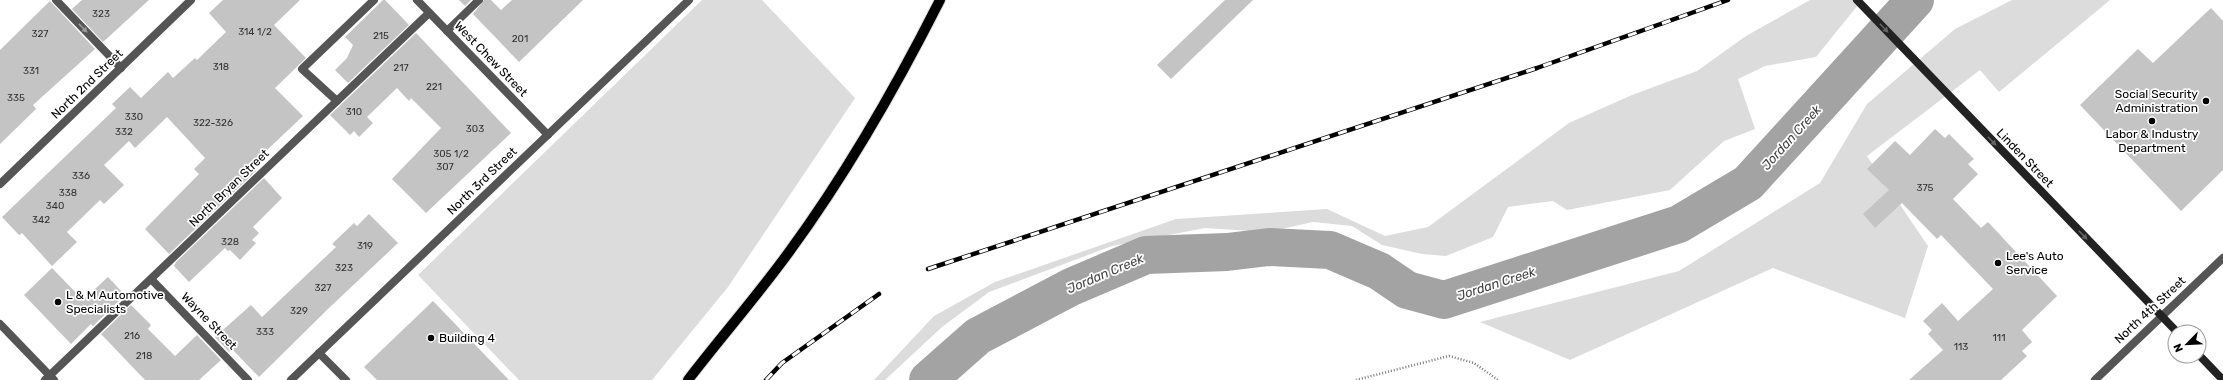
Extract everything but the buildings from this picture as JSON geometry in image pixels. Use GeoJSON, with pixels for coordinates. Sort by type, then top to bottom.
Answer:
{"type":"FeatureCollection","features":[{"type":"Feature","properties":{"kind":"main road"},"geometry":{"type":"LineString","coordinates":[[688,380],[789,252],[833,186],[883,107],[940,0]]}},
{"type":"Feature","properties":{"kind":"main road","name":"Linden Street"},"geometry":{"type":"LineString","coordinates":[[1857,0],[2169,324]]}},
{"type":"Feature","properties":{"kind":"main road"},"geometry":{"type":"LineString","coordinates":[[2207,363],[2223,380]]}},
{"type":"Feature","properties":{"kind":"street"},"geometry":{"type":"LineString","coordinates":[[56,0],[121,68]]}},
{"type":"Feature","properties":{"kind":"street","name":"North 2nd Street"},"geometry":{"type":"LineString","coordinates":[[0,184],[191,0]]}},
{"type":"Feature","properties":{"kind":"street"},"geometry":{"type":"LineString","coordinates":[[337,101],[302,69],[374,0]]}},
{"type":"Feature","properties":{"kind":"street","name":"West Chew Street"},"geometry":{"type":"LineString","coordinates":[[417,0],[548,135]]}},
{"type":"Feature","properties":{"kind":"street"},"geometry":{"type":"LineString","coordinates":[[447,31],[479,0]]}},
{"type":"Feature","properties":{"kind":"street","name":"North 3rd Street"},"geometry":{"type":"LineString","coordinates":[[291,380],[689,0]]}},
{"type":"Feature","properties":{"kind":"street","name":"North Bryan Street"},"geometry":{"type":"LineString","coordinates":[[50,378],[429,12]]}},
{"type":"Feature","properties":{"kind":"street","name":"North 4th Street"},"geometry":{"type":"LineString","coordinates":[[2095,380],[2223,258]]}},
{"type":"Feature","properties":{"kind":"street","name":"Wayne Street"},"geometry":{"type":"LineString","coordinates":[[152,280],[248,380]]}},
{"type":"Feature","properties":{"kind":"street"},"geometry":{"type":"LineString","coordinates":[[0,324],[50,378]]}},
{"type":"Feature","properties":{"kind":"street"},"geometry":{"type":"LineString","coordinates":[[319,353],[346,380]]}},
{"type":"Feature","properties":{"kind":"path"},"geometry":{"type":"LineString","coordinates":[[1356,380],[1449,356],[1474,363],[1498,380]]}},
{"type":"Feature","properties":{"kind":"shaded area"},"geometry":{"type":"Polygon","coordinates":[[[702,0],[762,0],[855,98],[728,287],[652,380],[519,380],[418,275],[702,0]]]}},
{"type":"Feature","properties":{"kind":"shaded area"},"geometry":{"type":"Polygon","coordinates":[[[1810,0],[1862,0],[1816,57],[1765,66],[1738,79],[1755,129],[1724,141],[1670,190],[1567,210],[1553,201],[1508,207],[1493,237],[1446,256],[1422,254],[1382,245],[1352,226],[1313,222],[1268,232],[1205,228],[1112,246],[989,292],[942,327],[885,380],[874,380],[934,316],[995,282],[1176,219],[1327,209],[1385,236],[1428,227],[1569,123],[1632,95],[1697,71],[1746,36],[1810,0]]]}},
{"type":"Feature","properties":{"kind":"shaded area"},"geometry":{"type":"Polygon","coordinates":[[[2012,0],[2110,0],[1999,92],[1980,70],[1867,156],[1928,246],[1905,318],[1773,268],[1570,360],[1480,322],[1679,271],[1820,183],[1867,104],[1955,29],[2012,0]]]}},
{"type":"Feature","properties":{"kind":"waterway","name":"Jordan Creek"},"geometry":{"type":"LineString","coordinates":[[928,380],[978,336],[1071,287],[1146,255],[1227,252],[1269,247],[1330,250],[1379,271],[1407,290],[1444,300],[1679,224],[1748,183],[1915,0]]}},
{"type":"Feature","properties":{"kind":"railway"},"geometry":{"type":"LineString","coordinates":[[928,269],[1537,68],[1728,0]]}},
{"type":"Feature","properties":{"kind":"railway"},"geometry":{"type":"LineString","coordinates":[[766,380],[782,363],[879,294]]}},
{"type":"Feature","properties":{"kind":"place","name":"Social Security Administration"},"geometry":{"type":"Point","coordinates":[2206,101]}},
{"type":"Feature","properties":{"kind":"place","name":"Labor & Industry Department"},"geometry":{"type":"Point","coordinates":[2152,121]}},
{"type":"Feature","properties":{"kind":"place","name":"Lee's Auto Service"},"geometry":{"type":"Point","coordinates":[1998,263]}},
{"type":"Feature","properties":{"kind":"place","name":"L & M Automotive Specialists"},"geometry":{"type":"Point","coordinates":[58,302]}},
{"type":"Feature","properties":{"kind":"place","name":"Building 4"},"geometry":{"type":"Point","coordinates":[431,338]}}]}
